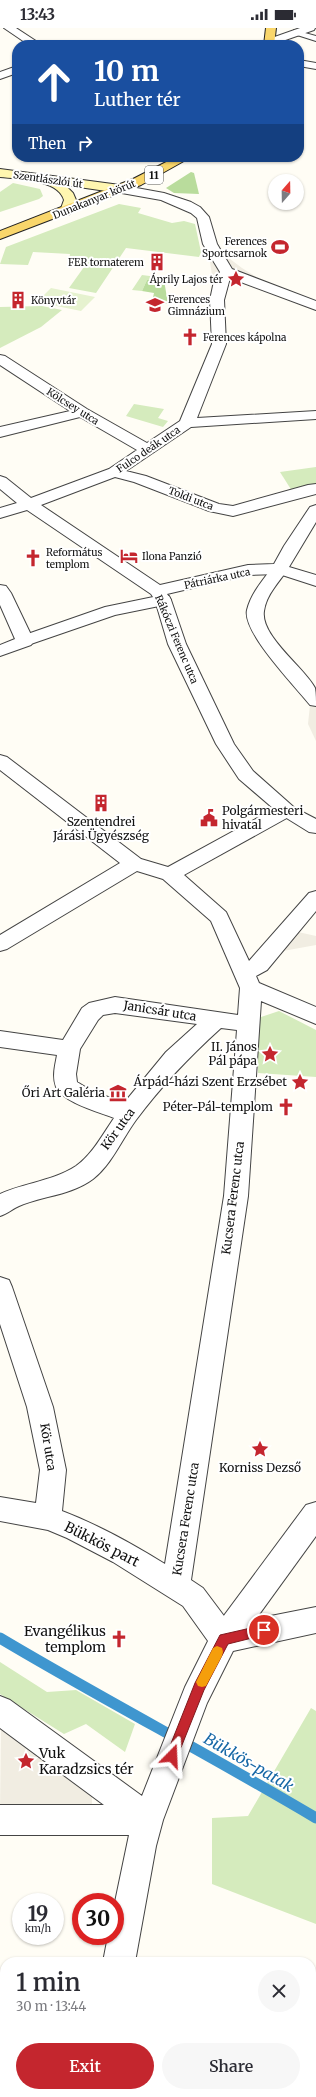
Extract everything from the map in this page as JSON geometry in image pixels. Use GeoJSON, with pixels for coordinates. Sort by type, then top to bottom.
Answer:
{"type":"FeatureCollection","features":[{"type":"Feature","properties":{"kind":"main road"},"geometry":{"type":"LineString","coordinates":[[270,40],[271,28]]}},
{"type":"Feature","properties":{"kind":"main road","name":"Dunakanyar körút"},"geometry":{"type":"LineString","coordinates":[[0,235],[66,211],[120,189],[157,173],[176,162]]}},
{"type":"Feature","properties":{"kind":"main road","name":"Szentlászlói út"},"geometry":{"type":"LineString","coordinates":[[0,173],[120,189]]}},
{"type":"Feature","properties":{"kind":"main road"},"geometry":{"type":"LineString","coordinates":[[46,179],[63,189],[70,196],[71,205],[66,211]]}},
{"type":"Feature","properties":{"kind":"street"},"geometry":{"type":"LineString","coordinates":[[9,28],[29,40]]}},
{"type":"Feature","properties":{"kind":"street"},"geometry":{"type":"LineString","coordinates":[[277,40],[310,28]]}},
{"type":"Feature","properties":{"kind":"street"},"geometry":{"type":"LineString","coordinates":[[304,64],[316,66]]}},
{"type":"Feature","properties":{"kind":"street"},"geometry":{"type":"LineString","coordinates":[[0,76],[12,71]]}},
{"type":"Feature","properties":{"kind":"street"},"geometry":{"type":"LineString","coordinates":[[120,189],[133,196],[203,218],[210,244],[227,272],[316,306]]}},
{"type":"Feature","properties":{"kind":"street","name":"Fulco deák utca"},"geometry":{"type":"LineString","coordinates":[[0,513],[29,504],[114,472],[187,423],[219,344],[217,300],[221,281],[227,272]]}},
{"type":"Feature","properties":{"kind":"street","name":"Kölcsey utca"},"geometry":{"type":"LineString","coordinates":[[0,358],[82,412],[148,450]]}},
{"type":"Feature","properties":{"kind":"street"},"geometry":{"type":"LineString","coordinates":[[0,432],[82,412]]}},
{"type":"Feature","properties":{"kind":"street"},"geometry":{"type":"LineString","coordinates":[[187,423],[316,415]]}},
{"type":"Feature","properties":{"kind":"street","name":"Toldi utca"},"geometry":{"type":"LineString","coordinates":[[114,472],[140,478],[214,508],[233,511],[316,489]]}},
{"type":"Feature","properties":{"kind":"street","name":"Rákóczi Ferenc utca"},"geometry":{"type":"LineString","coordinates":[[0,481],[29,504],[160,596],[177,644],[225,744],[246,775],[287,810],[316,827]]}},
{"type":"Feature","properties":{"kind":"street"},"geometry":{"type":"LineString","coordinates":[[316,510],[260,599],[255,617],[260,631],[316,701]]}},
{"type":"Feature","properties":{"kind":"street"},"geometry":{"type":"LineString","coordinates":[[280,569],[316,581]]}},
{"type":"Feature","properties":{"kind":"street","name":"Pátriárka utca"},"geometry":{"type":"LineString","coordinates":[[0,651],[111,611],[248,570],[280,569]]}},
{"type":"Feature","properties":{"kind":"street"},"geometry":{"type":"LineString","coordinates":[[0,590],[3,593],[25,641]]}},
{"type":"Feature","properties":{"kind":"street"},"geometry":{"type":"LineString","coordinates":[[0,761],[134,864],[0,944]]}},
{"type":"Feature","properties":{"kind":"street"},"geometry":{"type":"LineString","coordinates":[[170,874],[287,810]]}},
{"type":"Feature","properties":{"kind":"street","name":"Kucsera Ferenc utca"},"geometry":{"type":"LineString","coordinates":[[134,864],[170,874],[219,917],[248,980],[249,1024],[236,1196],[176,1585]]}},
{"type":"Feature","properties":{"kind":"street"},"geometry":{"type":"LineString","coordinates":[[316,898],[248,980],[316,1016]]}},
{"type":"Feature","properties":{"kind":"street","name":"Janicsár utca"},"geometry":{"type":"LineString","coordinates":[[128,1114],[84,1097],[67,1086],[65,1074],[68,1049],[90,1014],[97,1008],[114,1005],[249,1024]]}},
{"type":"Feature","properties":{"kind":"street","name":"Kör utca"},"geometry":{"type":"LineString","coordinates":[[0,1207],[9,1200],[69,1181],[84,1172],[103,1152],[128,1114],[174,1058],[216,1020]]}},
{"type":"Feature","properties":{"kind":"street"},"geometry":{"type":"LineString","coordinates":[[0,1039],[68,1049]]}},
{"type":"Feature","properties":{"kind":"street","name":"Kör utca"},"geometry":{"type":"LineString","coordinates":[[0,1287],[40,1407],[53,1470],[48,1518]]}},
{"type":"Feature","properties":{"kind":"street","name":"Bükkös part"},"geometry":{"type":"LineString","coordinates":[[0,1508],[48,1518],[84,1532],[123,1553],[176,1585],[192,1598],[224,1639]]}},
{"type":"Feature","properties":{"kind":"street"},"geometry":{"type":"LineString","coordinates":[[120,1957],[141,1846],[148,1820],[195,1696],[224,1639],[316,1514]]}},
{"type":"Feature","properties":{"kind":"street"},"geometry":{"type":"LineString","coordinates":[[224,1639],[316,1620]]}},
{"type":"Feature","properties":{"kind":"street"},"geometry":{"type":"LineString","coordinates":[[0,1710],[117,1794],[148,1820]]}},
{"type":"Feature","properties":{"kind":"street"},"geometry":{"type":"LineString","coordinates":[[0,1820],[148,1820]]}},
{"type":"Feature","properties":{"kind":"lane"},"geometry":{"type":"LineString","coordinates":[[297,32],[316,39]]}},
{"type":"Feature","properties":{"kind":"green space"},"geometry":{"type":"Polygon","coordinates":[[[191,172],[194,173],[199,194],[174,193],[166,188],[191,172]]]}},
{"type":"Feature","properties":{"kind":"green space"},"geometry":{"type":"Polygon","coordinates":[[[13,183],[40,189],[43,196],[39,199],[0,212],[0,192],[13,183]]]}},
{"type":"Feature","properties":{"kind":"green space"},"geometry":{"type":"Polygon","coordinates":[[[119,204],[141,208],[138,213],[172,223],[184,221],[195,224],[201,252],[199,257],[126,248],[96,293],[69,288],[84,267],[68,267],[70,254],[33,252],[28,265],[0,264],[6,247],[119,204]]]}},
{"type":"Feature","properties":{"kind":"green space"},"geometry":{"type":"Polygon","coordinates":[[[142,275],[165,278],[164,280],[147,280],[142,291],[132,290],[142,275]]]}},
{"type":"Feature","properties":{"kind":"green space"},"geometry":{"type":"Polygon","coordinates":[[[147,280],[164,280],[168,304],[152,302],[154,293],[142,291],[147,280]]]}},
{"type":"Feature","properties":{"kind":"green space"},"geometry":{"type":"Polygon","coordinates":[[[51,288],[95,297],[81,311],[37,302],[51,288]]]}},
{"type":"Feature","properties":{"kind":"green space"},"geometry":{"type":"Polygon","coordinates":[[[42,306],[62,310],[41,327],[0,348],[0,307],[42,306]]]}},
{"type":"Feature","properties":{"kind":"green space"},"geometry":{"type":"Polygon","coordinates":[[[134,404],[164,409],[158,418],[168,421],[163,427],[126,416],[134,404]]]}},
{"type":"Feature","properties":{"kind":"green space"},"geometry":{"type":"Polygon","coordinates":[[[316,467],[316,485],[292,491],[280,472],[316,467]]]}},
{"type":"Feature","properties":{"kind":"green space"},"geometry":{"type":"Polygon","coordinates":[[[279,1011],[316,1030],[316,1077],[258,1073],[258,1018],[279,1011]]]}},
{"type":"Feature","properties":{"kind":"green space"},"geometry":{"type":"Polygon","coordinates":[[[0,1662],[47,1692],[76,1690],[135,1724],[125,1752],[86,1724],[64,1734],[0,1694],[0,1662]]]}},
{"type":"Feature","properties":{"kind":"green space"},"geometry":{"type":"Polygon","coordinates":[[[311,1708],[316,1711],[316,1924],[212,1884],[212,1818],[248,1816],[311,1708]]]}},
{"type":"Feature","properties":{"kind":"shaded area","name":"Áprily Lajos tér"},"geometry":{"type":"Polygon","coordinates":[[[230,259],[266,283],[235,282],[226,285],[215,295],[210,262],[230,259]]]}},
{"type":"Feature","properties":{"kind":"shaded area"},"geometry":{"type":"Polygon","coordinates":[[[316,701],[316,741],[308,724],[310,705],[316,701]]]}},
{"type":"Feature","properties":{"kind":"shaded area"},"geometry":{"type":"Polygon","coordinates":[[[298,932],[316,936],[316,945],[283,951],[298,932]]]}},
{"type":"Feature","properties":{"kind":"shaded area","name":"Vuk Karadzsics tér"},"geometry":{"type":"Polygon","coordinates":[[[1,1724],[92,1788],[92,1814],[0,1813],[1,1724]]]}},
{"type":"Feature","properties":{"kind":"waterway","name":"Bükkös-patak"},"geometry":{"type":"LineString","coordinates":[[0,1638],[316,1818]]}},
{"type":"Feature","properties":{"kind":"slow traffic"},"geometry":{"type":"LineString","coordinates":[[202,1682],[217,1652]]}},
{"type":"Feature","properties":{"kind":"place","name":"Ferences Sportcsarnok"},"geometry":{"type":"Point","coordinates":[280,247]}},
{"type":"Feature","properties":{"kind":"place","name":"FER tornaterem"},"geometry":{"type":"Point","coordinates":[157,262]}},
{"type":"Feature","properties":{"kind":"place","name":"Áprily Lajos tér"},"geometry":{"type":"Point","coordinates":[236,279]}},
{"type":"Feature","properties":{"kind":"place","name":"Könyvtár"},"geometry":{"type":"Point","coordinates":[18,300]}},
{"type":"Feature","properties":{"kind":"place","name":"Ferences Gimnázium"},"geometry":{"type":"Point","coordinates":[155,305]}},
{"type":"Feature","properties":{"kind":"place","name":"Ferences kápolna"},"geometry":{"type":"Point","coordinates":[190,337]}},
{"type":"Feature","properties":{"kind":"place","name":"Ilona Panzió"},"geometry":{"type":"Point","coordinates":[129,556]}},
{"type":"Feature","properties":{"kind":"place","name":"Református templom"},"geometry":{"type":"Point","coordinates":[33,558]}},
{"type":"Feature","properties":{"kind":"place","name":"Szentendrei Járási Ügyészség"},"geometry":{"type":"Point","coordinates":[101,803]}},
{"type":"Feature","properties":{"kind":"place","name":"Polgármesteri hivatal"},"geometry":{"type":"Point","coordinates":[209,818]}},
{"type":"Feature","properties":{"kind":"place","name":"II. János Pál pápa"},"geometry":{"type":"Point","coordinates":[270,1054]}},
{"type":"Feature","properties":{"kind":"place","name":"Árpád-házi Szent Erzsébet"},"geometry":{"type":"Point","coordinates":[300,1082]}},
{"type":"Feature","properties":{"kind":"place","name":"Őri Art Galéria"},"geometry":{"type":"Point","coordinates":[118,1093]}},
{"type":"Feature","properties":{"kind":"place","name":"Péter-Pál-templom"},"geometry":{"type":"Point","coordinates":[286,1107]}},
{"type":"Feature","properties":{"kind":"place","name":"Korniss Dezső"},"geometry":{"type":"Point","coordinates":[260,1449]}},
{"type":"Feature","properties":{"kind":"place","name":"Evangélikus templom"},"geometry":{"type":"Point","coordinates":[119,1639]}},
{"type":"Feature","properties":{"kind":"place","name":"Vuk Karadzsics tér"},"geometry":{"type":"Point","coordinates":[26,1761]}},
{"type":"Feature","properties":{"kind":"route"},"geometry":{"type":"LineString","coordinates":[[172,1756],[195,1696],[224,1639],[264,1630]]}}]}
